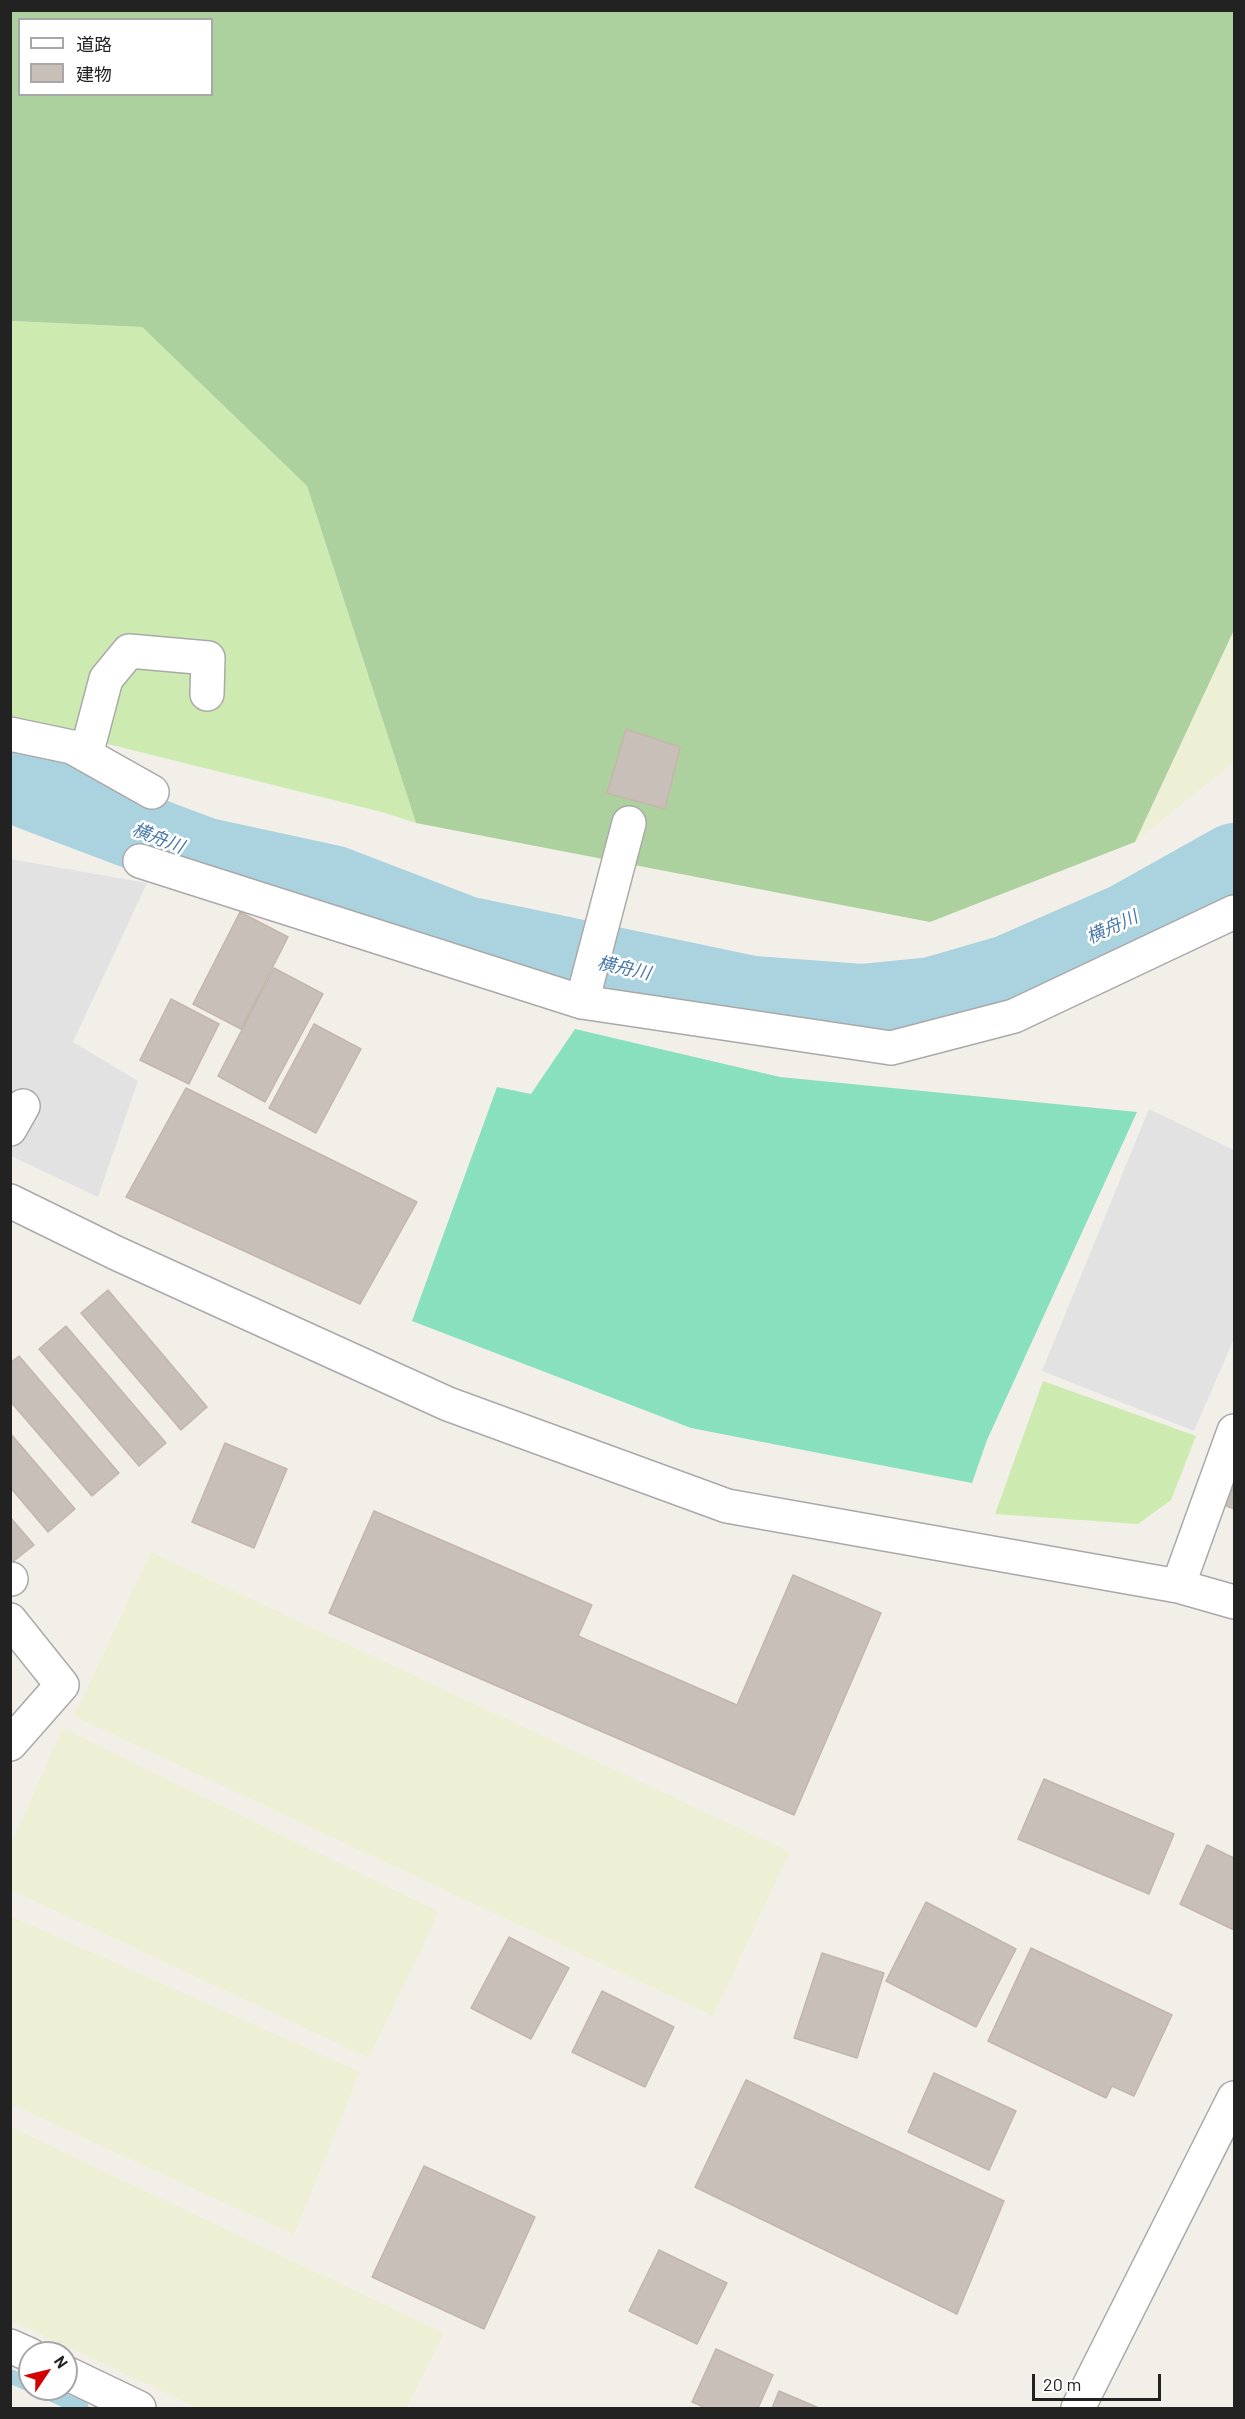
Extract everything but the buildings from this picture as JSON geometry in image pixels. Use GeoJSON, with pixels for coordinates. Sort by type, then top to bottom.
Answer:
{"type":"FeatureCollection","features":[{"type":"Feature","properties":{"kind":"street"},"geometry":{"type":"LineString","coordinates":[[86,755],[106,679],[129,651],[208,658],[207,694]]}},
{"type":"Feature","properties":{"kind":"street"},"geometry":{"type":"LineString","coordinates":[[10,734],[72,747],[152,792]]}},
{"type":"Feature","properties":{"kind":"street"},"geometry":{"type":"LineString","coordinates":[[582,1002],[629,823]]}},
{"type":"Feature","properties":{"kind":"street"},"geometry":{"type":"LineString","coordinates":[[140,861],[582,1002],[891,1048],[1014,1016],[1234,912]]}},
{"type":"Feature","properties":{"kind":"street"},"geometry":{"type":"LineString","coordinates":[[10,1201],[116,1254],[448,1404],[727,1506],[1178,1586],[1234,1602]]}},
{"type":"Feature","properties":{"kind":"street"},"geometry":{"type":"LineString","coordinates":[[1178,1586],[1234,1431]]}},
{"type":"Feature","properties":{"kind":"street"},"geometry":{"type":"LineString","coordinates":[[10,1620],[62,1685],[10,1744]]}},
{"type":"Feature","properties":{"kind":"street"},"geometry":{"type":"LineString","coordinates":[[1078,2409],[1234,2098]]}},
{"type":"Feature","properties":{"kind":"street"},"geometry":{"type":"LineString","coordinates":[[78,2379],[139,2409]]}},
{"type":"Feature","properties":{"kind":"green space"},"geometry":{"type":"Polygon","coordinates":[[[11,11],[1234,11],[1234,630],[1135,842],[930,922],[416,823],[307,486],[142,327],[11,321],[11,11]]]}},
{"type":"Feature","properties":{"kind":"green space"},"geometry":{"type":"Polygon","coordinates":[[[11,321],[142,327],[307,486],[416,823],[382,812],[11,720],[11,321]]]}},
{"type":"Feature","properties":{"kind":"green space"},"geometry":{"type":"Polygon","coordinates":[[[1234,630],[1234,762],[1135,842],[1234,630]]]}},
{"type":"Feature","properties":{"kind":"green space"},"geometry":{"type":"Polygon","coordinates":[[[575,1029],[780,1077],[1137,1112],[987,1440],[972,1483],[691,1428],[412,1321],[497,1087],[531,1094],[575,1029]]]}},
{"type":"Feature","properties":{"kind":"green space"},"geometry":{"type":"Polygon","coordinates":[[[1043,1381],[1196,1436],[1171,1500],[1138,1524],[995,1514],[1043,1381]]]}},
{"type":"Feature","properties":{"kind":"green space"},"geometry":{"type":"Polygon","coordinates":[[[151,1552],[790,1852],[713,2016],[74,1716],[151,1552]]]}},
{"type":"Feature","properties":{"kind":"green space"},"geometry":{"type":"Polygon","coordinates":[[[63,1728],[439,1912],[369,2058],[11,1890],[11,1843],[63,1728]]]}},
{"type":"Feature","properties":{"kind":"green space"},"geometry":{"type":"Polygon","coordinates":[[[11,1916],[360,2072],[294,2235],[11,2104],[11,1916]]]}},
{"type":"Feature","properties":{"kind":"green space"},"geometry":{"type":"Polygon","coordinates":[[[11,2127],[444,2333],[407,2408],[198,2408],[78,2352],[78,2341],[56,2341],[11,2320],[11,2127]]]}},
{"type":"Feature","properties":{"kind":"shaded area"},"geometry":{"type":"Polygon","coordinates":[[[10,859],[147,883],[73,1042],[138,1081],[98,1197],[11,1156],[10,859]]]}},
{"type":"Feature","properties":{"kind":"shaded area"},"geometry":{"type":"Polygon","coordinates":[[[1149,1109],[1234,1150],[1234,1339],[1194,1431],[1042,1371],[1149,1109]]]}},
{"type":"Feature","properties":{"kind":"waterway","name":"横舟川"},"geometry":{"type":"LineString","coordinates":[[10,783],[203,856],[332,884],[465,935],[752,995],[862,1003],[932,996],[1008,974],[1127,922],[1234,862]]}},
{"type":"Feature","properties":{"kind":"waterway"},"geometry":{"type":"LineString","coordinates":[[10,2376],[18,2380]]}},
{"type":"Feature","properties":{"kind":"waterway"},"geometry":{"type":"LineString","coordinates":[[66,2401],[82,2408]]}}]}
